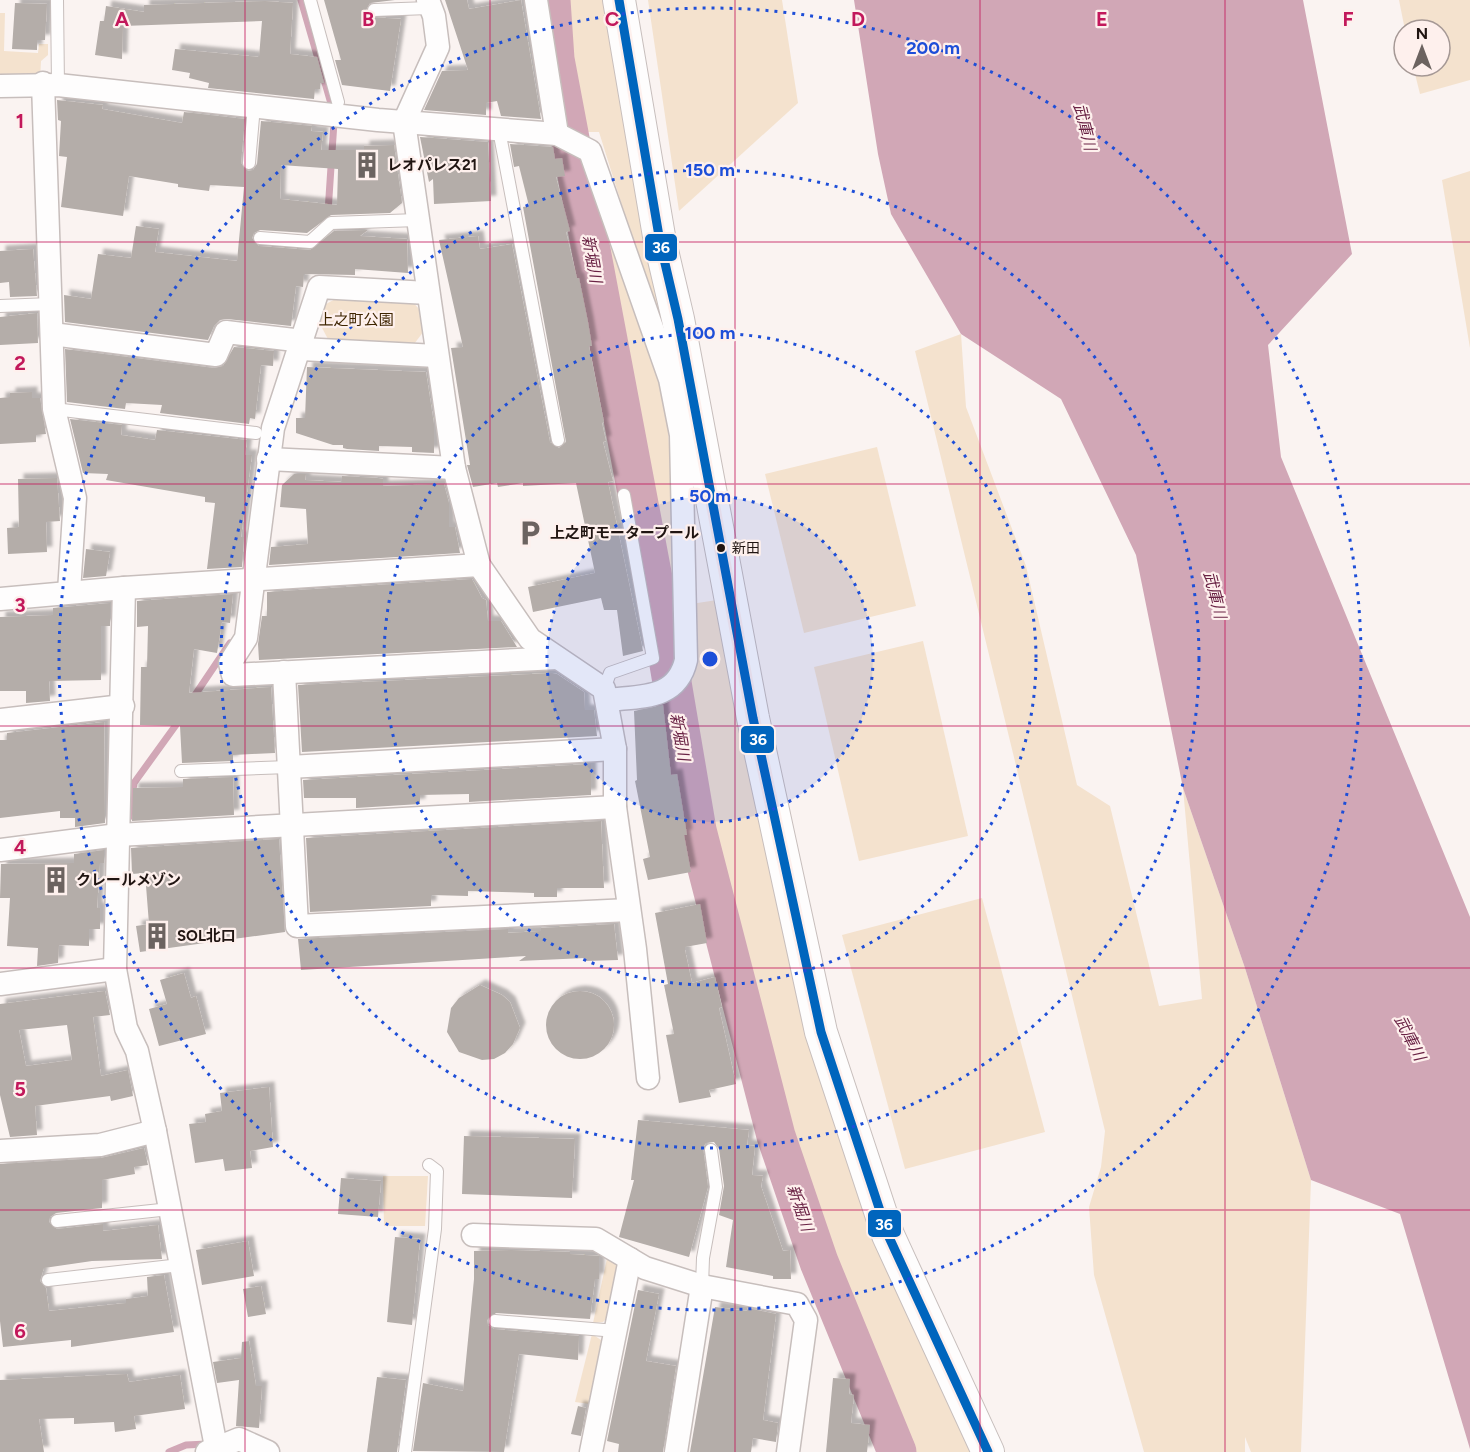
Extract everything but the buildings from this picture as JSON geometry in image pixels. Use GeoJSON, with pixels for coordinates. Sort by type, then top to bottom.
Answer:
{"type":"FeatureCollection","features":[{"type":"Feature","properties":{"kind":"main road"},"geometry":{"type":"LineString","coordinates":[[619,0],[690,433],[822,1032],[888,1235],[988,1452]]}},
{"type":"Feature","properties":{"kind":"street"},"geometry":{"type":"LineString","coordinates":[[536,0],[568,140]]}},
{"type":"Feature","properties":{"kind":"street"},"geometry":{"type":"LineString","coordinates":[[0,86],[50,84],[404,122],[500,130],[568,140],[590,151],[690,433],[686,660],[682,675],[658,694],[606,695],[530,639],[478,566],[453,468],[404,122],[438,47],[434,16],[429,4]]}},
{"type":"Feature","properties":{"kind":"street"},"geometry":{"type":"LineString","coordinates":[[50,84],[54,409],[75,498],[70,588]]}},
{"type":"Feature","properties":{"kind":"street"},"geometry":{"type":"LineString","coordinates":[[428,293],[319,287],[302,345],[273,428],[246,638],[230,663],[233,675],[557,658]]}},
{"type":"Feature","properties":{"kind":"street"},"geometry":{"type":"LineString","coordinates":[[52,334],[216,355],[226,332],[302,345],[437,356]]}},
{"type":"Feature","properties":{"kind":"street"},"geometry":{"type":"LineString","coordinates":[[268,459],[453,468]]}},
{"type":"Feature","properties":{"kind":"street"},"geometry":{"type":"LineString","coordinates":[[0,600],[70,588],[124,588],[478,566]]}},
{"type":"Feature","properties":{"kind":"street"},"geometry":{"type":"LineString","coordinates":[[124,588],[115,969],[126,1028],[137,1051],[155,1131],[214,1451],[238,1439],[268,1452]]}},
{"type":"Feature","properties":{"kind":"street"},"geometry":{"type":"LineString","coordinates":[[284,672],[297,926],[629,910]]}},
{"type":"Feature","properties":{"kind":"street"},"geometry":{"type":"LineString","coordinates":[[606,695],[615,749],[615,807],[648,1078]]}},
{"type":"Feature","properties":{"kind":"street"},"geometry":{"type":"LineString","coordinates":[[0,720],[123,706]]}},
{"type":"Feature","properties":{"kind":"street"},"geometry":{"type":"LineString","coordinates":[[289,767],[615,749]]}},
{"type":"Feature","properties":{"kind":"street"},"geometry":{"type":"LineString","coordinates":[[0,850],[118,835],[615,807]]}},
{"type":"Feature","properties":{"kind":"street"},"geometry":{"type":"LineString","coordinates":[[0,984],[115,969]]}},
{"type":"Feature","properties":{"kind":"street"},"geometry":{"type":"LineString","coordinates":[[0,1151],[100,1145],[155,1131]]}},
{"type":"Feature","properties":{"kind":"street"},"geometry":{"type":"LineString","coordinates":[[473,1234],[596,1239],[645,1268],[702,1286],[797,1304],[806,1320],[788,1452]]}},
{"type":"Feature","properties":{"kind":"street"},"geometry":{"type":"LineString","coordinates":[[591,1452],[630,1259]]}},
{"type":"Feature","properties":{"kind":"street"},"geometry":{"type":"LineString","coordinates":[[676,1452],[702,1286]]}},
{"type":"Feature","properties":{"kind":"lane"},"geometry":{"type":"LineString","coordinates":[[50,84],[57,0]]}},
{"type":"Feature","properties":{"kind":"lane"},"geometry":{"type":"LineString","coordinates":[[310,0],[338,102]]}},
{"type":"Feature","properties":{"kind":"lane"},"geometry":{"type":"LineString","coordinates":[[375,10],[429,4]]}},
{"type":"Feature","properties":{"kind":"lane"},"geometry":{"type":"LineString","coordinates":[[249,163],[254,106]]}},
{"type":"Feature","properties":{"kind":"lane"},"geometry":{"type":"LineString","coordinates":[[500,130],[558,440]]}},
{"type":"Feature","properties":{"kind":"lane"},"geometry":{"type":"LineString","coordinates":[[260,238],[310,242],[331,223],[418,220]]}},
{"type":"Feature","properties":{"kind":"lane"},"geometry":{"type":"LineString","coordinates":[[0,306],[51,304]]}},
{"type":"Feature","properties":{"kind":"lane"},"geometry":{"type":"LineString","coordinates":[[54,409],[255,433]]}},
{"type":"Feature","properties":{"kind":"lane"},"geometry":{"type":"LineString","coordinates":[[606,695],[610,673],[653,658],[624,495]]}},
{"type":"Feature","properties":{"kind":"lane"},"geometry":{"type":"LineString","coordinates":[[181,771],[289,767]]}},
{"type":"Feature","properties":{"kind":"lane"},"geometry":{"type":"LineString","coordinates":[[702,1286],[703,1258],[716,1187],[711,1150]]}},
{"type":"Feature","properties":{"kind":"lane"},"geometry":{"type":"LineString","coordinates":[[405,1452],[435,1229],[437,1171],[429,1165]]}},
{"type":"Feature","properties":{"kind":"lane"},"geometry":{"type":"LineString","coordinates":[[57,1221],[170,1209]]}},
{"type":"Feature","properties":{"kind":"lane"},"geometry":{"type":"LineString","coordinates":[[48,1280],[180,1265]]}},
{"type":"Feature","properties":{"kind":"lane"},"geometry":{"type":"LineString","coordinates":[[495,1321],[616,1331]]}},
{"type":"Feature","properties":{"kind":"green space"},"geometry":{"type":"Polygon","coordinates":[[[558,0],[615,0],[667,349],[599,132],[582,132],[558,0]]]}},
{"type":"Feature","properties":{"kind":"green space"},"geometry":{"type":"Polygon","coordinates":[[[648,0],[782,0],[798,103],[679,211],[648,0]]]}},
{"type":"Feature","properties":{"kind":"green space"},"geometry":{"type":"Polygon","coordinates":[[[1399,0],[1470,0],[1470,80],[1420,94],[1416,78],[1452,78],[1452,18],[1403,18],[1399,0]]]}},
{"type":"Feature","properties":{"kind":"green space"},"geometry":{"type":"Polygon","coordinates":[[[0,13],[5,13],[4,51],[38,53],[39,44],[48,44],[48,55],[41,61],[40,79],[0,81],[0,13]]]}},
{"type":"Feature","properties":{"kind":"green space"},"geometry":{"type":"Polygon","coordinates":[[[579,158],[588,158],[666,383],[676,590],[667,592],[638,425],[579,158]]]}},
{"type":"Feature","properties":{"kind":"green space"},"geometry":{"type":"Polygon","coordinates":[[[1470,171],[1470,348],[1442,180],[1470,171]]]}},
{"type":"Feature","properties":{"kind":"green space","name":"上之町公園"},"geometry":{"type":"Polygon","coordinates":[[[339,297],[411,300],[419,309],[424,331],[414,344],[329,341],[320,324],[326,304],[339,297]]]}},
{"type":"Feature","properties":{"kind":"green space"},"geometry":{"type":"Polygon","coordinates":[[[961,334],[966,407],[1026,566],[1077,785],[1110,806],[1159,1006],[1202,999],[1183,788],[1245,968],[1311,1180],[1301,1452],[1251,1452],[1245,1437],[1245,1452],[1144,1452],[1094,1275],[1089,1207],[1101,1167],[1105,1131],[915,351],[961,334]]]}},
{"type":"Feature","properties":{"kind":"green space"},"geometry":{"type":"Polygon","coordinates":[[[877,447],[916,606],[804,633],[765,474],[877,447]]]}},
{"type":"Feature","properties":{"kind":"green space"},"geometry":{"type":"Polygon","coordinates":[[[717,600],[791,953],[980,1452],[885,1452],[813,1284],[774,1179],[726,895],[681,693],[693,678],[691,604],[717,600]]]}},
{"type":"Feature","properties":{"kind":"green space"},"geometry":{"type":"Polygon","coordinates":[[[923,641],[968,836],[859,861],[814,667],[923,641]]]}},
{"type":"Feature","properties":{"kind":"green space"},"geometry":{"type":"Polygon","coordinates":[[[982,898],[1045,1132],[905,1169],[842,935],[982,898]]]}},
{"type":"Feature","properties":{"kind":"green space"},"geometry":{"type":"Polygon","coordinates":[[[383,1176],[428,1176],[425,1226],[384,1226],[383,1176]]]}},
{"type":"Feature","properties":{"kind":"green space"},"geometry":{"type":"Polygon","coordinates":[[[608,1254],[622,1261],[609,1316],[603,1322],[593,1323],[608,1254]]]}},
{"type":"Feature","properties":{"kind":"green space"},"geometry":{"type":"Polygon","coordinates":[[[592,1334],[601,1340],[590,1404],[575,1402],[592,1334]]]}},
{"type":"Feature","properties":{"kind":"water","name":"武庫川"},"geometry":{"type":"Polygon","coordinates":[[[854,0],[1303,0],[1352,254],[1268,345],[1281,457],[1470,917],[1470,1449],[1400,1214],[1311,1180],[1245,968],[1183,788],[1136,555],[1061,399],[961,334],[891,214],[878,154],[854,0]]]}},
{"type":"Feature","properties":{"kind":"waterway"},"geometry":{"type":"LineString","coordinates":[[301,0],[332,107],[337,108]]}},
{"type":"Feature","properties":{"kind":"waterway","name":"新堀川"},"geometry":{"type":"LineString","coordinates":[[551,0],[555,59],[666,647],[697,830],[776,1136],[819,1262],[897,1452]]}},
{"type":"Feature","properties":{"kind":"waterway"},"geometry":{"type":"LineString","coordinates":[[328,212],[334,122]]}},
{"type":"Feature","properties":{"kind":"waterway"},"geometry":{"type":"LineString","coordinates":[[191,701],[230,643]]}},
{"type":"Feature","properties":{"kind":"waterway"},"geometry":{"type":"LineString","coordinates":[[129,817],[134,783],[181,718]]}},
{"type":"Feature","properties":{"kind":"waterway"},"geometry":{"type":"LineString","coordinates":[[169,1452],[186,1445],[207,1444]]}},
{"type":"Feature","properties":{"kind":"transit line","name":"36"},"geometry":{"type":"LineString","coordinates":[[619,0],[660,242],[678,319],[753,718],[821,1032],[888,1235],[988,1452]]}},
{"type":"Feature","properties":{"kind":"place","name":"レオパレス21"},"geometry":{"type":"Point","coordinates":[367,165]}},
{"type":"Feature","properties":{"kind":"place","name":"上之町モータープール"},"geometry":{"type":"Point","coordinates":[530,533]}},
{"type":"Feature","properties":{"kind":"place","name":"新田"},"geometry":{"type":"Point","coordinates":[721,548]}},
{"type":"Feature","properties":{"kind":"place","name":"クレールメゾン"},"geometry":{"type":"Point","coordinates":[56,880]}},
{"type":"Feature","properties":{"kind":"place","name":"SOL北口"},"geometry":{"type":"Point","coordinates":[157,936]}}]}
